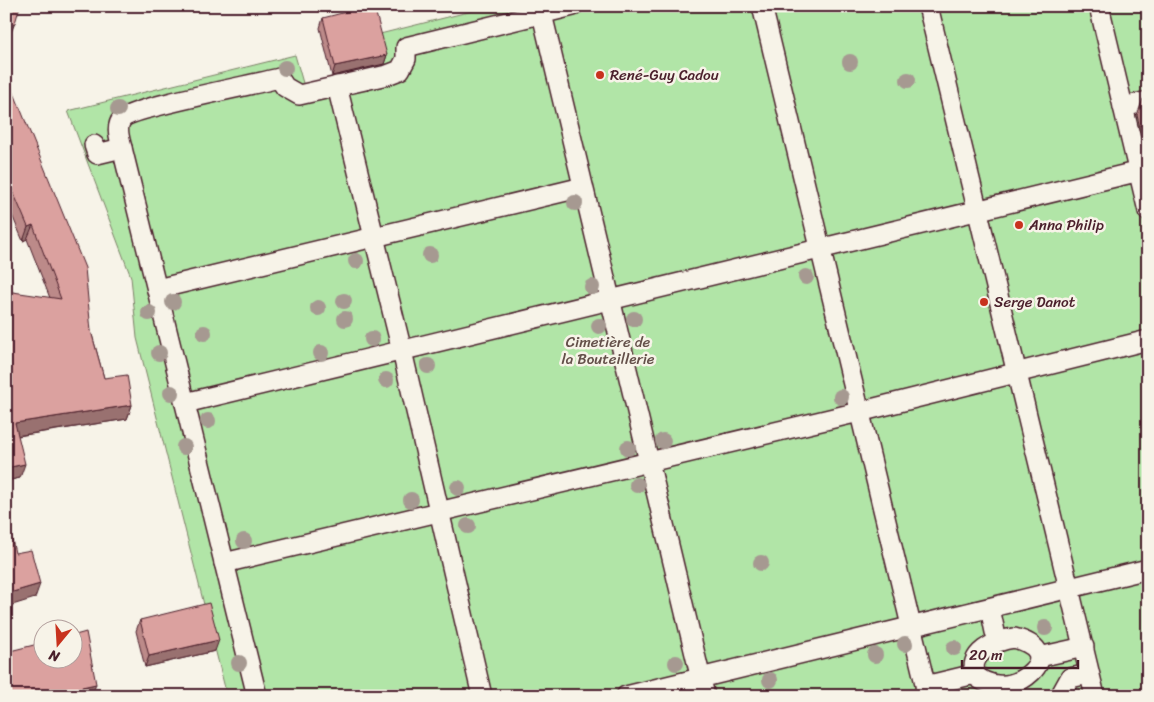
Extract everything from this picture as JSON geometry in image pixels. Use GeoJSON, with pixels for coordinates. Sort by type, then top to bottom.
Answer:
{"type":"FeatureCollection","features":[{"type":"Feature","properties":{"kind":"lane"},"geometry":{"type":"LineString","coordinates":[[257,696],[118,132],[120,120],[126,114],[279,78],[285,87],[299,94],[337,86],[400,70],[406,59],[406,47],[573,6]]}},
{"type":"Feature","properties":{"kind":"lane"},"geometry":{"type":"LineString","coordinates":[[762,6],[926,691],[975,674]]}},
{"type":"Feature","properties":{"kind":"lane"},"geometry":{"type":"LineString","coordinates":[[928,6],[1095,696]]}},
{"type":"Feature","properties":{"kind":"lane"},"geometry":{"type":"LineString","coordinates":[[1099,6],[1123,107],[1143,170],[1148,211]]}},
{"type":"Feature","properties":{"kind":"lane"},"geometry":{"type":"LineString","coordinates":[[542,14],[703,687]]}},
{"type":"Feature","properties":{"kind":"lane"},"geometry":{"type":"LineString","coordinates":[[337,86],[402,351],[482,696]]}},
{"type":"Feature","properties":{"kind":"lane"},"geometry":{"type":"LineString","coordinates":[[1123,107],[1148,101]]}},
{"type":"Feature","properties":{"kind":"lane"},"geometry":{"type":"LineString","coordinates":[[94,146],[97,154],[122,148]]}},
{"type":"Feature","properties":{"kind":"lane"},"geometry":{"type":"LineString","coordinates":[[185,403],[976,209],[1143,170]]}},
{"type":"Feature","properties":{"kind":"lane"},"geometry":{"type":"LineString","coordinates":[[157,289],[374,236],[583,188]]}},
{"type":"Feature","properties":{"kind":"lane"},"geometry":{"type":"LineString","coordinates":[[224,563],[859,412],[1148,340]]}},
{"type":"Feature","properties":{"kind":"lane"},"geometry":{"type":"LineString","coordinates":[[626,696],[703,687],[911,628],[1148,569]]}},
{"type":"Feature","properties":{"kind":"lane"},"geometry":{"type":"LineString","coordinates":[[990,608],[995,632]]}},
{"type":"Feature","properties":{"kind":"lane"},"geometry":{"type":"LineString","coordinates":[[1014,638],[1024,641],[1034,647],[1039,657],[1036,667],[1012,690],[986,682],[975,674],[974,668],[978,656],[989,645],[1003,639],[1014,638]]}},
{"type":"Feature","properties":{"kind":"lane"},"geometry":{"type":"LineString","coordinates":[[1039,657],[1084,647]]}},
{"type":"Feature","properties":{"kind":"lane"},"geometry":{"type":"LineString","coordinates":[[1060,696],[1070,678],[1089,674]]}},
{"type":"Feature","properties":{"kind":"green space","name":"Cimetière de la Bouteillerie"},"geometry":{"type":"Polygon","coordinates":[[[492,6],[1148,6],[1148,696],[227,696],[137,338],[131,277],[68,111],[295,55],[305,90],[385,70],[376,35],[492,6]]]}},
{"type":"Feature","properties":{"kind":"building"},"geometry":{"type":"Polygon","coordinates":[[[6,6],[20,6],[15,23],[6,30],[6,6]]]}},
{"type":"Feature","properties":{"kind":"building"},"geometry":{"type":"Polygon","coordinates":[[[374,6],[387,55],[335,66],[323,18],[374,6]]]}},
{"type":"Feature","properties":{"kind":"building"},"geometry":{"type":"Polygon","coordinates":[[[14,93],[85,268],[91,331],[104,378],[127,375],[132,405],[15,423],[25,464],[6,468],[6,291],[61,299],[33,225],[28,227],[6,175],[6,95],[14,93]]]}},
{"type":"Feature","properties":{"kind":"building"},"geometry":{"type":"Polygon","coordinates":[[[1148,97],[1148,119],[1143,99],[1148,97]]]}},
{"type":"Feature","properties":{"kind":"building"},"geometry":{"type":"Polygon","coordinates":[[[6,513],[15,553],[31,550],[40,584],[6,594],[6,513]]]}},
{"type":"Feature","properties":{"kind":"building"},"geometry":{"type":"Polygon","coordinates":[[[209,603],[219,640],[149,656],[140,620],[209,603]]]}},
{"type":"Feature","properties":{"kind":"building"},"geometry":{"type":"Polygon","coordinates":[[[86,632],[96,684],[82,687],[84,696],[6,696],[6,652],[32,646],[32,670],[82,670],[82,633],[86,632]]]}},
{"type":"Feature","properties":{"kind":"place","name":"René-Guy Cadou"},"geometry":{"type":"Point","coordinates":[600,75]}},
{"type":"Feature","properties":{"kind":"place","name":"Anna Philip"},"geometry":{"type":"Point","coordinates":[1019,225]}},
{"type":"Feature","properties":{"kind":"place","name":"Serge Danot"},"geometry":{"type":"Point","coordinates":[984,302]}}]}
